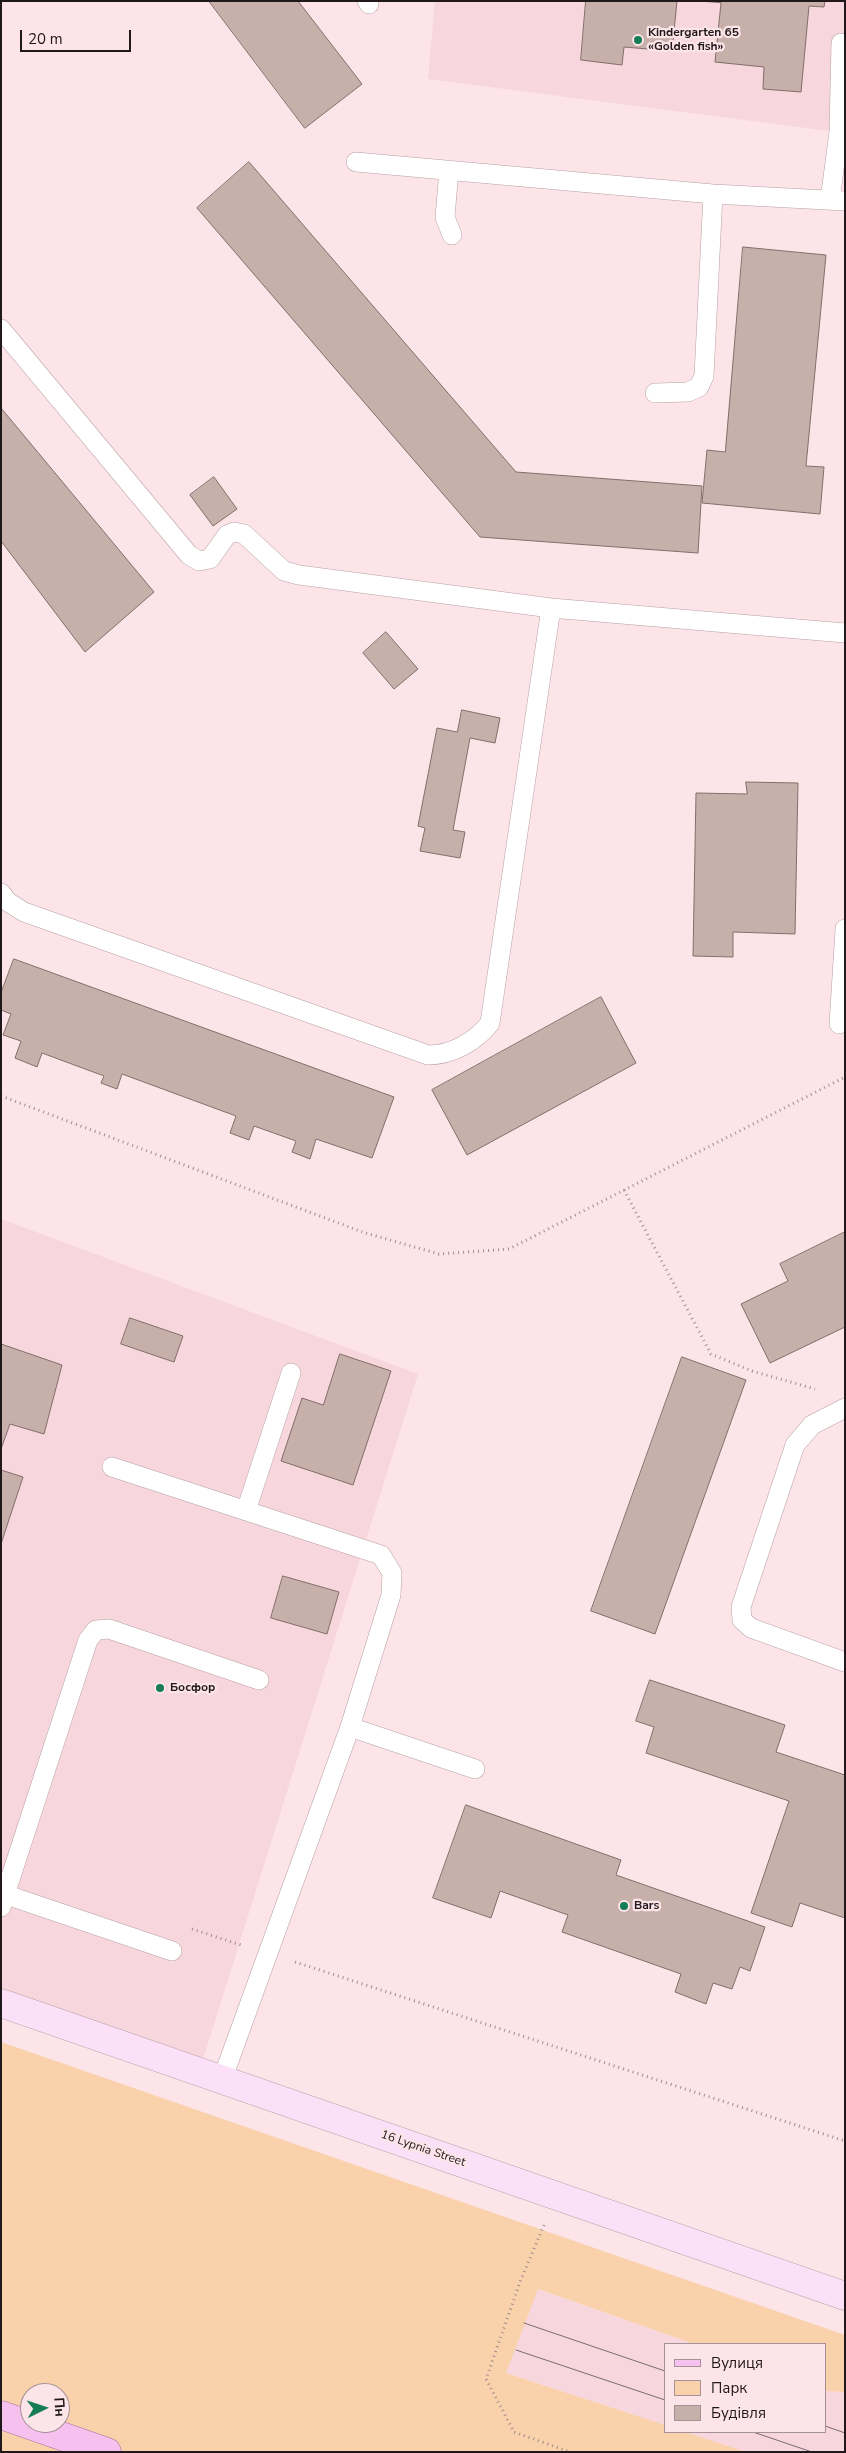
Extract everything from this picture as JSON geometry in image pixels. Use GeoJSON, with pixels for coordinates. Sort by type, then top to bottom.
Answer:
{"type":"FeatureCollection","features":[{"type":"Feature","properties":{"kind":"main road"},"geometry":{"type":"LineString","coordinates":[[1,2415],[107,2452]]}},
{"type":"Feature","properties":{"kind":"street","name":"16 Lypnia Street"},"geometry":{"type":"LineString","coordinates":[[1,2003],[845,2296]]}},
{"type":"Feature","properties":{"kind":"lane"},"geometry":{"type":"LineString","coordinates":[[356,162],[713,194],[837,200],[841,43]]}},
{"type":"Feature","properties":{"kind":"lane"},"geometry":{"type":"LineString","coordinates":[[449,170],[445,216],[452,235]]}},
{"type":"Feature","properties":{"kind":"lane"},"geometry":{"type":"LineString","coordinates":[[655,393],[688,392],[699,388],[704,376],[713,194]]}},
{"type":"Feature","properties":{"kind":"lane"},"geometry":{"type":"LineString","coordinates":[[1,329],[189,555],[199,561],[210,559],[227,536],[234,532],[244,534],[284,571],[299,575],[551,608],[845,633]]}},
{"type":"Feature","properties":{"kind":"lane"},"geometry":{"type":"LineString","coordinates":[[1,893],[8,902],[24,912],[428,1055],[443,1055],[451,1051],[479,1036],[490,1023],[551,608]]}},
{"type":"Feature","properties":{"kind":"lane"},"geometry":{"type":"LineString","coordinates":[[839,1024],[845,929]]}},
{"type":"Feature","properties":{"kind":"lane"},"geometry":{"type":"LineString","coordinates":[[246,1510],[291,1373]]}},
{"type":"Feature","properties":{"kind":"lane"},"geometry":{"type":"LineString","coordinates":[[845,1408],[812,1425],[795,1446],[742,1607],[742,1620],[751,1628],[845,1662]]}},
{"type":"Feature","properties":{"kind":"lane"},"geometry":{"type":"LineString","coordinates":[[112,1467],[381,1555],[392,1573],[391,1595],[350,1727],[222,2080]]}},
{"type":"Feature","properties":{"kind":"lane"},"geometry":{"type":"LineString","coordinates":[[172,1951],[3,1898],[88,1640],[96,1630],[109,1629],[259,1680]]}},
{"type":"Feature","properties":{"kind":"lane"},"geometry":{"type":"LineString","coordinates":[[350,1727],[475,1769]]}},
{"type":"Feature","properties":{"kind":"path"},"geometry":{"type":"LineString","coordinates":[[1,1096],[365,1233],[439,1254],[509,1249],[845,1076]]}},
{"type":"Feature","properties":{"kind":"path"},"geometry":{"type":"LineString","coordinates":[[624,1190],[711,1354],[752,1371],[817,1390]]}},
{"type":"Feature","properties":{"kind":"path"},"geometry":{"type":"LineString","coordinates":[[184,1926],[845,2142]]}},
{"type":"Feature","properties":{"kind":"path"},"geometry":{"type":"LineString","coordinates":[[556,2195],[520,2282],[486,2378],[514,2432],[570,2452]]}},
{"type":"Feature","properties":{"kind":"shaded area","name":"Kindergarten 65 «Golden fish»"},"geometry":{"type":"Polygon","coordinates":[[[435,1],[845,1],[845,133],[428,79],[435,1]]]}},
{"type":"Feature","properties":{"kind":"shaded area","name":"Босфор"},"geometry":{"type":"Polygon","coordinates":[[[1,1219],[418,1374],[199,2072],[1,2003],[1,1219]]]}},
{"type":"Feature","properties":{"kind":"shaded area"},"geometry":{"type":"Polygon","coordinates":[[[537,2289],[691,2343],[664,2343],[664,2425],[506,2373],[537,2289]]]}},
{"type":"Feature","properties":{"kind":"shaded area"},"geometry":{"type":"Polygon","coordinates":[[[826,2391],[845,2392],[845,2452],[746,2452],[688,2433],[826,2433],[826,2391]]]}},
{"type":"Feature","properties":{"kind":"green space"},"geometry":{"type":"Polygon","coordinates":[[[1,2042],[845,2335],[845,2392],[826,2391],[826,2343],[691,2343],[538,2289],[506,2373],[664,2425],[664,2433],[688,2433],[746,2452],[1,2452],[1,2042]]]}},
{"type":"Feature","properties":{"kind":"building"},"geometry":{"type":"Polygon","coordinates":[[[209,1],[298,1],[362,84],[305,128],[209,1]]]}},
{"type":"Feature","properties":{"kind":"building"},"geometry":{"type":"Polygon","coordinates":[[[586,1],[677,1],[672,51],[624,47],[622,65],[581,60],[586,1]]]}},
{"type":"Feature","properties":{"kind":"building"},"geometry":{"type":"Polygon","coordinates":[[[700,1],[825,1],[824,7],[809,6],[801,92],[763,89],[764,67],[715,62],[721,3],[700,1]]]}},
{"type":"Feature","properties":{"kind":"building"},"geometry":{"type":"Polygon","coordinates":[[[249,162],[516,472],[702,486],[698,553],[480,537],[197,208],[249,162]]]}},
{"type":"Feature","properties":{"kind":"building"},"geometry":{"type":"Polygon","coordinates":[[[743,247],[826,255],[806,466],[824,467],[820,514],[702,503],[707,450],[725,452],[743,247]]]}},
{"type":"Feature","properties":{"kind":"building"},"geometry":{"type":"Polygon","coordinates":[[[1,408],[154,592],[85,652],[1,541],[1,408]]]}},
{"type":"Feature","properties":{"kind":"building"},"geometry":{"type":"Polygon","coordinates":[[[214,477],[237,509],[213,526],[190,495],[214,477]]]}},
{"type":"Feature","properties":{"kind":"building"},"geometry":{"type":"Polygon","coordinates":[[[386,632],[418,669],[394,689],[363,653],[386,632]]]}},
{"type":"Feature","properties":{"kind":"building"},"geometry":{"type":"Polygon","coordinates":[[[462,710],[500,718],[495,743],[470,738],[453,830],[465,832],[460,858],[420,851],[425,828],[418,826],[437,728],[457,732],[462,710]]]}},
{"type":"Feature","properties":{"kind":"building"},"geometry":{"type":"Polygon","coordinates":[[[746,782],[798,783],[795,934],[733,932],[733,957],[693,956],[696,793],[747,794],[746,782]]]}},
{"type":"Feature","properties":{"kind":"building"},"geometry":{"type":"Polygon","coordinates":[[[14,959],[394,1097],[372,1158],[316,1139],[310,1159],[292,1152],[296,1141],[254,1126],[249,1140],[230,1133],[236,1116],[122,1074],[117,1089],[101,1083],[104,1076],[42,1053],[37,1067],[15,1058],[21,1041],[3,1035],[11,1014],[1,1010],[1,993],[14,959]]]}},
{"type":"Feature","properties":{"kind":"building"},"geometry":{"type":"Polygon","coordinates":[[[601,997],[636,1063],[467,1155],[432,1090],[601,997]]]}},
{"type":"Feature","properties":{"kind":"building"},"geometry":{"type":"Polygon","coordinates":[[[845,1232],[845,1327],[770,1363],[741,1304],[788,1281],[780,1264],[845,1232]]]}},
{"type":"Feature","properties":{"kind":"building"},"geometry":{"type":"Polygon","coordinates":[[[130,1318],[183,1336],[174,1362],[121,1344],[130,1318]]]}},
{"type":"Feature","properties":{"kind":"building"},"geometry":{"type":"Polygon","coordinates":[[[1,1344],[62,1365],[44,1434],[10,1424],[1,1449],[1,1344]]]}},
{"type":"Feature","properties":{"kind":"building"},"geometry":{"type":"Polygon","coordinates":[[[340,1354],[391,1371],[353,1485],[281,1461],[302,1398],[323,1405],[340,1354]]]}},
{"type":"Feature","properties":{"kind":"building"},"geometry":{"type":"Polygon","coordinates":[[[682,1357],[746,1380],[655,1634],[591,1611],[682,1357]]]}},
{"type":"Feature","properties":{"kind":"building"},"geometry":{"type":"Polygon","coordinates":[[[1,1470],[23,1477],[1,1544],[1,1470]]]}},
{"type":"Feature","properties":{"kind":"building"},"geometry":{"type":"Polygon","coordinates":[[[283,1576],[339,1592],[327,1634],[271,1618],[283,1576]]]}},
{"type":"Feature","properties":{"kind":"building"},"geometry":{"type":"Polygon","coordinates":[[[650,1680],[785,1725],[776,1752],[845,1775],[845,1918],[800,1903],[792,1927],[751,1913],[789,1801],[646,1753],[654,1727],[636,1721],[650,1680]]]}},
{"type":"Feature","properties":{"kind":"building","name":"Bars"},"geometry":{"type":"Polygon","coordinates":[[[466,1805],[621,1860],[616,1875],[765,1927],[750,1971],[740,1967],[732,1989],[713,1983],[706,2004],[675,1992],[681,1974],[562,1932],[568,1915],[500,1891],[491,1918],[433,1898],[466,1805]]]}},
{"type":"Feature","properties":{"kind":"tram line"},"geometry":{"type":"LineString","coordinates":[[524,2323],[664,2371]]}},
{"type":"Feature","properties":{"kind":"tram line"},"geometry":{"type":"LineString","coordinates":[[516,2350],[664,2400]]}},
{"type":"Feature","properties":{"kind":"tram line"},"geometry":{"type":"LineString","coordinates":[[826,2426],[845,2433]]}},
{"type":"Feature","properties":{"kind":"tram line"},"geometry":{"type":"LineString","coordinates":[[756,2433],[812,2452]]}},
{"type":"Feature","properties":{"kind":"place","name":"Kindergarten 65 «Golden fish»"},"geometry":{"type":"Point","coordinates":[638,40]}},
{"type":"Feature","properties":{"kind":"place","name":"Босфор"},"geometry":{"type":"Point","coordinates":[160,1688]}},
{"type":"Feature","properties":{"kind":"place","name":"Bars"},"geometry":{"type":"Point","coordinates":[624,1906]}}]}
